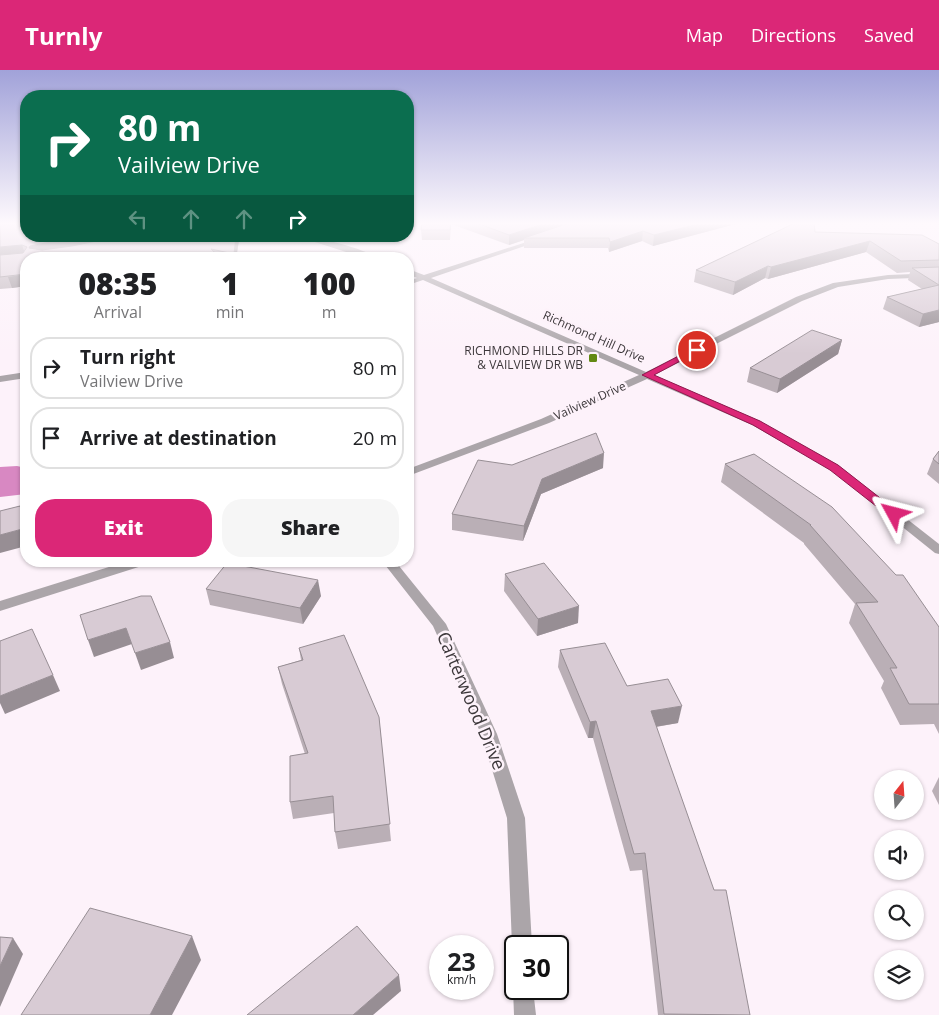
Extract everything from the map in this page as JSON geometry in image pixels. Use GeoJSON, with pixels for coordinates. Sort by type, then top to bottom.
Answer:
{"type":"FeatureCollection","features":[{"type":"Feature","properties":{"kind":"street"},"geometry":{"type":"LineString","coordinates":[[414,281],[458,266]]}},
{"type":"Feature","properties":{"kind":"street","name":"Richmond Hill Drive"},"geometry":{"type":"LineString","coordinates":[[414,273],[756,423],[834,467],[939,550]]}},
{"type":"Feature","properties":{"kind":"street","name":"Vailview Drive"},"geometry":{"type":"LineString","coordinates":[[414,471],[545,421],[647,375],[799,299],[836,285],[888,277],[939,275]]}},
{"type":"Feature","properties":{"kind":"street"},"geometry":{"type":"LineString","coordinates":[[0,379],[20,376]]}},
{"type":"Feature","properties":{"kind":"street"},"geometry":{"type":"LineString","coordinates":[[0,606],[124,567]]}},
{"type":"Feature","properties":{"kind":"street","name":"Carterwood Drive"},"geometry":{"type":"LineString","coordinates":[[393,567],[439,624],[489,734],[516,818],[521,935]]}},
{"type":"Feature","properties":{"kind":"street"},"geometry":{"type":"LineString","coordinates":[[524,1000],[525,1015]]}},
{"type":"Feature","properties":{"kind":"building"},"geometry":{"type":"Polygon","coordinates":[[[0,266],[20,266],[20,275],[0,277],[0,266]]]}},
{"type":"Feature","properties":{"kind":"building"},"geometry":{"type":"Polygon","coordinates":[[[704,266],[768,266],[735,282],[696,270],[704,266]]]}},
{"type":"Feature","properties":{"kind":"building"},"geometry":{"type":"Polygon","coordinates":[[[939,267],[939,285],[912,268],[939,267]]]}},
{"type":"Feature","properties":{"kind":"building"},"geometry":{"type":"Polygon","coordinates":[[[939,285],[939,310],[923,314],[887,297],[939,285]]]}},
{"type":"Feature","properties":{"kind":"building"},"geometry":{"type":"Polygon","coordinates":[[[812,330],[842,340],[780,379],[750,368],[812,330]]]}},
{"type":"Feature","properties":{"kind":"building"},"geometry":{"type":"Polygon","coordinates":[[[596,433],[604,453],[542,479],[524,526],[452,514],[478,460],[512,465],[596,433]]]}},
{"type":"Feature","properties":{"kind":"building"},"geometry":{"type":"Polygon","coordinates":[[[939,451],[939,464],[933,459],[939,451]]]}},
{"type":"Feature","properties":{"kind":"building"},"geometry":{"type":"Polygon","coordinates":[[[754,454],[832,507],[896,575],[903,575],[939,627],[939,704],[909,704],[890,668],[897,668],[856,603],[878,602],[811,525],[725,464],[754,454]]]}},
{"type":"Feature","properties":{"kind":"building"},"geometry":{"type":"Polygon","coordinates":[[[20,506],[20,530],[0,535],[0,511],[20,506]]]}},
{"type":"Feature","properties":{"kind":"building"},"geometry":{"type":"Polygon","coordinates":[[[544,563],[579,606],[538,619],[505,574],[544,563]]]}},
{"type":"Feature","properties":{"kind":"building"},"geometry":{"type":"Polygon","coordinates":[[[224,567],[248,567],[318,580],[300,608],[206,589],[224,567]]]}},
{"type":"Feature","properties":{"kind":"building"},"geometry":{"type":"Polygon","coordinates":[[[141,596],[151,596],[170,642],[135,653],[126,628],[88,640],[80,615],[141,596]]]}},
{"type":"Feature","properties":{"kind":"building"},"geometry":{"type":"Polygon","coordinates":[[[32,629],[53,675],[0,696],[0,641],[32,629]]]}},
{"type":"Feature","properties":{"kind":"building"},"geometry":{"type":"Polygon","coordinates":[[[344,635],[379,717],[390,824],[335,832],[333,796],[290,802],[290,756],[308,753],[278,667],[303,660],[299,648],[344,635]]]}},
{"type":"Feature","properties":{"kind":"building"},"geometry":{"type":"Polygon","coordinates":[[[605,643],[627,686],[668,679],[682,706],[651,711],[714,890],[726,890],[750,1015],[664,1014],[645,853],[634,854],[596,721],[590,722],[560,650],[605,643]]]}},
{"type":"Feature","properties":{"kind":"building"},"geometry":{"type":"Polygon","coordinates":[[[90,908],[192,936],[150,1015],[21,1015],[90,908]]]}},
{"type":"Feature","properties":{"kind":"building"},"geometry":{"type":"Polygon","coordinates":[[[357,926],[399,975],[353,1015],[247,1015],[357,926]]]}},
{"type":"Feature","properties":{"kind":"building"},"geometry":{"type":"Polygon","coordinates":[[[0,937],[13,938],[0,966],[0,937]]]}},
{"type":"Feature","properties":{"kind":"waterway"},"geometry":{"type":"LineString","coordinates":[[0,482],[17,481]]}},
{"type":"Feature","properties":{"kind":"place","name":"RICHMOND HILLS DR & VAILVIEW DR WB"},"geometry":{"type":"Point","coordinates":[593,358]}},
{"type":"Feature","properties":{"kind":"route"},"geometry":{"type":"LineString","coordinates":[[697,350],[647,375],[756,423],[834,467],[894,514]]}}]}
